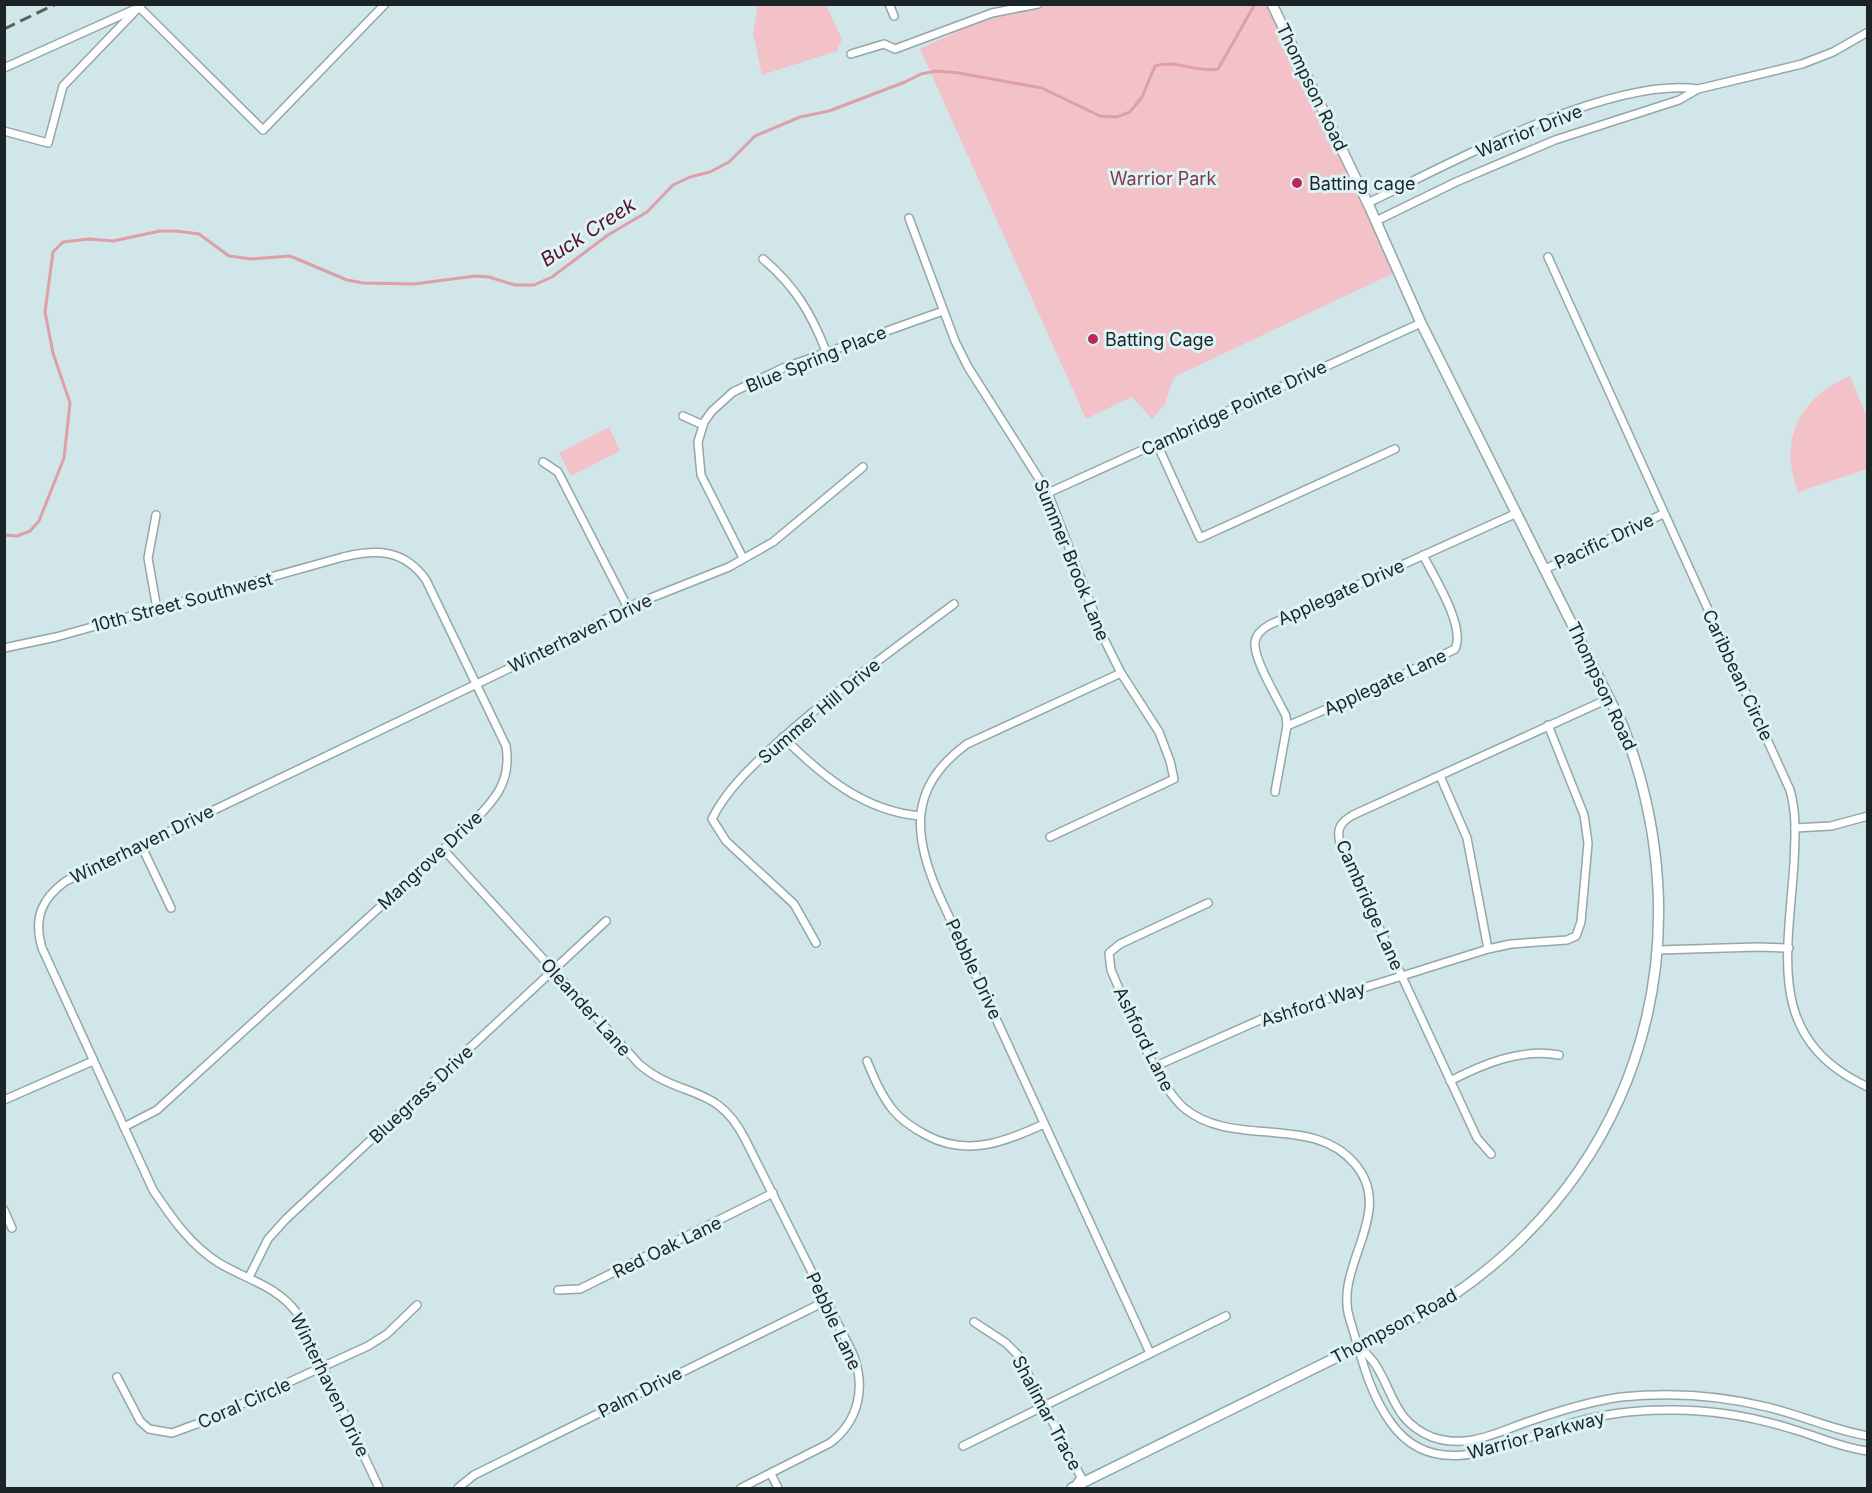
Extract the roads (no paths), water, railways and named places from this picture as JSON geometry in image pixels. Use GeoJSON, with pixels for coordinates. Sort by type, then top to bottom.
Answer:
{"type":"FeatureCollection","features":[{"type":"Feature","properties":{"kind":"street"},"geometry":{"type":"LineString","coordinates":[[139,7],[263,130],[386,4]]}},
{"type":"Feature","properties":{"kind":"street"},"geometry":{"type":"LineString","coordinates":[[889,4],[894,16]]}},
{"type":"Feature","properties":{"kind":"street"},"geometry":{"type":"LineString","coordinates":[[851,54],[884,44],[894,49],[992,13],[1038,4]]}},
{"type":"Feature","properties":{"kind":"street","name":"Thompson Road"},"geometry":{"type":"LineString","coordinates":[[1073,1488],[1360,1347],[1454,1295],[1505,1256],[1558,1200],[1597,1143],[1627,1082],[1646,1022],[1658,950],[1660,896],[1652,818],[1636,758],[1610,698],[1421,323],[1368,203],[1272,4]]}},
{"type":"Feature","properties":{"kind":"street"},"geometry":{"type":"LineString","coordinates":[[4,68],[139,7]]}},
{"type":"Feature","properties":{"kind":"street"},"geometry":{"type":"LineString","coordinates":[[4,131],[48,143],[63,86],[139,7]]}},
{"type":"Feature","properties":{"kind":"street","name":"Warrior Drive"},"geometry":{"type":"LineString","coordinates":[[1376,221],[1456,182],[1555,140],[1678,100],[1698,89],[1802,64],[1833,52],[1868,32]]}},
{"type":"Feature","properties":{"kind":"street","name":"Warrior Drive"},"geometry":{"type":"LineString","coordinates":[[1368,203],[1569,112],[1660,89],[1678,86],[1698,89]]}},
{"type":"Feature","properties":{"kind":"street","name":"Summer Brook Lane"},"geometry":{"type":"LineString","coordinates":[[909,218],[943,311],[968,367],[1048,493],[1099,628],[1121,673],[1159,732],[1174,778],[1050,837]]}},
{"type":"Feature","properties":{"kind":"street","name":"Caribbean Circle"},"geometry":{"type":"LineString","coordinates":[[1548,257],[1663,514],[1784,775],[1792,799],[1795,828],[1789,948],[1791,999],[1796,1020],[1806,1039],[1827,1063],[1868,1087]]}},
{"type":"Feature","properties":{"kind":"street"},"geometry":{"type":"LineString","coordinates":[[763,259],[799,294],[814,320],[826,351]]}},
{"type":"Feature","properties":{"kind":"street","name":"Blue Spring Place"},"geometry":{"type":"LineString","coordinates":[[743,558],[701,475],[698,442],[703,425],[722,399],[826,351],[943,311]]}},
{"type":"Feature","properties":{"kind":"street","name":"Cambridge Pointe Drive"},"geometry":{"type":"LineString","coordinates":[[1048,493],[1421,323]]}},
{"type":"Feature","properties":{"kind":"street"},"geometry":{"type":"LineString","coordinates":[[683,416],[703,425]]}},
{"type":"Feature","properties":{"kind":"street"},"geometry":{"type":"LineString","coordinates":[[1156,444],[1200,538],[1395,449]]}},
{"type":"Feature","properties":{"kind":"street"},"geometry":{"type":"LineString","coordinates":[[543,462],[558,472],[628,608]]}},
{"type":"Feature","properties":{"kind":"street","name":"Winterhaven Drive"},"geometry":{"type":"LineString","coordinates":[[376,1487],[324,1367],[291,1304],[268,1286],[210,1257],[176,1223],[153,1190],[42,948],[37,931],[39,915],[47,897],[66,881],[628,608],[667,590],[729,567],[773,542],[862,467]]}},
{"type":"Feature","properties":{"kind":"street","name":"Applegate Drive"},"geometry":{"type":"LineString","coordinates":[[1287,726],[1286,716],[1258,657],[1255,645],[1259,633],[1269,625],[1517,513]]}},
{"type":"Feature","properties":{"kind":"street","name":"Pacific Drive"},"geometry":{"type":"LineString","coordinates":[[1545,568],[1663,514]]}},
{"type":"Feature","properties":{"kind":"street"},"geometry":{"type":"LineString","coordinates":[[156,515],[148,558],[157,609]]}},
{"type":"Feature","properties":{"kind":"street","name":"Mangrove Drive"},"geometry":{"type":"LineString","coordinates":[[124,1127],[157,1110],[443,849],[492,803],[503,786],[507,771],[506,746],[434,595],[417,567],[390,553],[372,551],[359,554]]}},
{"type":"Feature","properties":{"kind":"street","name":"10th Street Southwest"},"geometry":{"type":"LineString","coordinates":[[4,648],[29,644],[359,554]]}},
{"type":"Feature","properties":{"kind":"street","name":"Applegate Lane"},"geometry":{"type":"LineString","coordinates":[[1287,726],[1378,687],[1455,649],[1458,636],[1455,622],[1423,555]]}},
{"type":"Feature","properties":{"kind":"street","name":"Summer Hill Drive"},"geometry":{"type":"LineString","coordinates":[[816,943],[794,904],[734,850],[712,819],[718,805],[783,737],[954,603]]}},
{"type":"Feature","properties":{"kind":"street","name":"Pebble Drive"},"geometry":{"type":"LineString","coordinates":[[1121,673],[967,744],[949,759],[934,778],[920,816],[919,836],[928,871],[1150,1353]]}},
{"type":"Feature","properties":{"kind":"street","name":"Cambridge Lane"},"geometry":{"type":"LineString","coordinates":[[1491,1154],[1477,1138],[1402,976],[1338,834],[1341,822],[1610,698]]}},
{"type":"Feature","properties":{"kind":"street","name":"Ashford Way"},"geometry":{"type":"LineString","coordinates":[[1156,1066],[1262,1020],[1402,976],[1511,944],[1567,940],[1576,936],[1580,930],[1588,843],[1585,822],[1548,725]]}},
{"type":"Feature","properties":{"kind":"street"},"geometry":{"type":"LineString","coordinates":[[1275,792],[1287,726]]}},
{"type":"Feature","properties":{"kind":"street"},"geometry":{"type":"LineString","coordinates":[[783,737],[820,772],[852,795],[884,809],[920,816]]}},
{"type":"Feature","properties":{"kind":"street"},"geometry":{"type":"LineString","coordinates":[[1440,776],[1467,838],[1488,950]]}},
{"type":"Feature","properties":{"kind":"street"},"geometry":{"type":"LineString","coordinates":[[1795,828],[1832,826],[1868,816]]}},
{"type":"Feature","properties":{"kind":"street"},"geometry":{"type":"LineString","coordinates":[[141,845],[171,908]]}},
{"type":"Feature","properties":{"kind":"street","name":"Oleander Lane"},"geometry":{"type":"LineString","coordinates":[[443,849],[639,1064],[661,1082],[714,1100],[732,1117],[745,1139]]}},
{"type":"Feature","properties":{"kind":"street","name":"Ashford Lane"},"geometry":{"type":"LineString","coordinates":[[1208,903],[1120,944],[1109,953],[1111,970],[1169,1093],[1185,1108],[1199,1118],[1223,1126],[1319,1139],[1337,1148],[1356,1166],[1368,1188],[1370,1204],[1365,1230],[1348,1282],[1346,1302],[1360,1347]]}},
{"type":"Feature","properties":{"kind":"street","name":"Bluegrass Drive"},"geometry":{"type":"LineString","coordinates":[[249,1277],[268,1239],[286,1219],[554,972],[606,921]]}},
{"type":"Feature","properties":{"kind":"street"},"geometry":{"type":"LineString","coordinates":[[1658,950],[1789,948]]}},
{"type":"Feature","properties":{"kind":"street"},"geometry":{"type":"LineString","coordinates":[[1450,1081],[1501,1059],[1543,1052],[1559,1055]]}},
{"type":"Feature","properties":{"kind":"street"},"geometry":{"type":"LineString","coordinates":[[4,1100],[93,1061]]}},
{"type":"Feature","properties":{"kind":"street"},"geometry":{"type":"LineString","coordinates":[[867,1061],[882,1094],[893,1110],[910,1126],[942,1142],[963,1146],[992,1144],[1044,1124]]}},
{"type":"Feature","properties":{"kind":"street","name":"Pebble Lane"},"geometry":{"type":"LineString","coordinates":[[741,1488],[836,1438],[851,1419],[858,1404],[859,1368],[745,1139]]}},
{"type":"Feature","properties":{"kind":"street","name":"Red Oak Lane"},"geometry":{"type":"LineString","coordinates":[[558,1290],[580,1289],[773,1194]]}},
{"type":"Feature","properties":{"kind":"street"},"geometry":{"type":"LineString","coordinates":[[4,1210],[12,1228]]}},
{"type":"Feature","properties":{"kind":"street","name":"Palm Drive"},"geometry":{"type":"LineString","coordinates":[[458,1488],[474,1475],[826,1301]]}},
{"type":"Feature","properties":{"kind":"street","name":"Coral Circle"},"geometry":{"type":"LineString","coordinates":[[117,1377],[140,1421],[149,1429],[166,1434],[202,1422],[324,1367],[387,1334],[417,1305]]}},
{"type":"Feature","properties":{"kind":"street"},"geometry":{"type":"LineString","coordinates":[[963,1446],[1226,1316]]}},
{"type":"Feature","properties":{"kind":"street","name":"Shalimar Trace"},"geometry":{"type":"LineString","coordinates":[[974,1322],[1014,1350],[1045,1404],[1081,1477],[1073,1488]]}},
{"type":"Feature","properties":{"kind":"street","name":"Warrior Parkway"},"geometry":{"type":"LineString","coordinates":[[1360,1347],[1375,1364],[1403,1416],[1430,1436],[1454,1442],[1483,1439],[1572,1407],[1619,1398],[1668,1395],[1706,1396],[1767,1407],[1868,1436]]}},
{"type":"Feature","properties":{"kind":"street","name":"Warrior Parkway"},"geometry":{"type":"LineString","coordinates":[[1360,1347],[1363,1370],[1396,1430],[1418,1446],[1444,1455],[1483,1453],[1567,1424],[1599,1417],[1668,1410],[1743,1416],[1868,1451]]}},
{"type":"Feature","properties":{"kind":"street"},"geometry":{"type":"LineString","coordinates":[[771,1474],[778,1488]]}},
{"type":"Feature","properties":{"kind":"waterway","name":"Buck Creek"},"geometry":{"type":"LineString","coordinates":[[4,535],[17,536],[30,531],[39,521],[64,458],[70,403],[53,353],[45,312],[53,252],[63,242],[89,239],[113,241],[160,231],[176,231],[199,234],[229,256],[251,259],[290,256],[347,280],[363,283],[414,284],[475,276],[489,277],[515,285],[534,285],[552,277],[608,235],[647,212],[673,185],[690,177],[710,172],[729,162],[755,136],[800,117],[829,111],[921,74],[936,71],[1042,88],[1100,116],[1117,117],[1130,112],[1142,97],[1155,66],[1171,64],[1210,70],[1218,69],[1255,4]]}},
{"type":"Feature","properties":{"kind":"railway"},"geometry":{"type":"LineString","coordinates":[[4,29],[56,4]]}},
{"type":"Feature","properties":{"kind":"place","name":"Batting cage"},"geometry":{"type":"Point","coordinates":[1297,183]}},
{"type":"Feature","properties":{"kind":"place","name":"Batting Cage"},"geometry":{"type":"Point","coordinates":[1093,339]}},
{"type":"Feature","properties":{"kind":"park label","name":"Warrior Park"},"geometry":{"type":"Point","coordinates":[1163,178]}}]}
